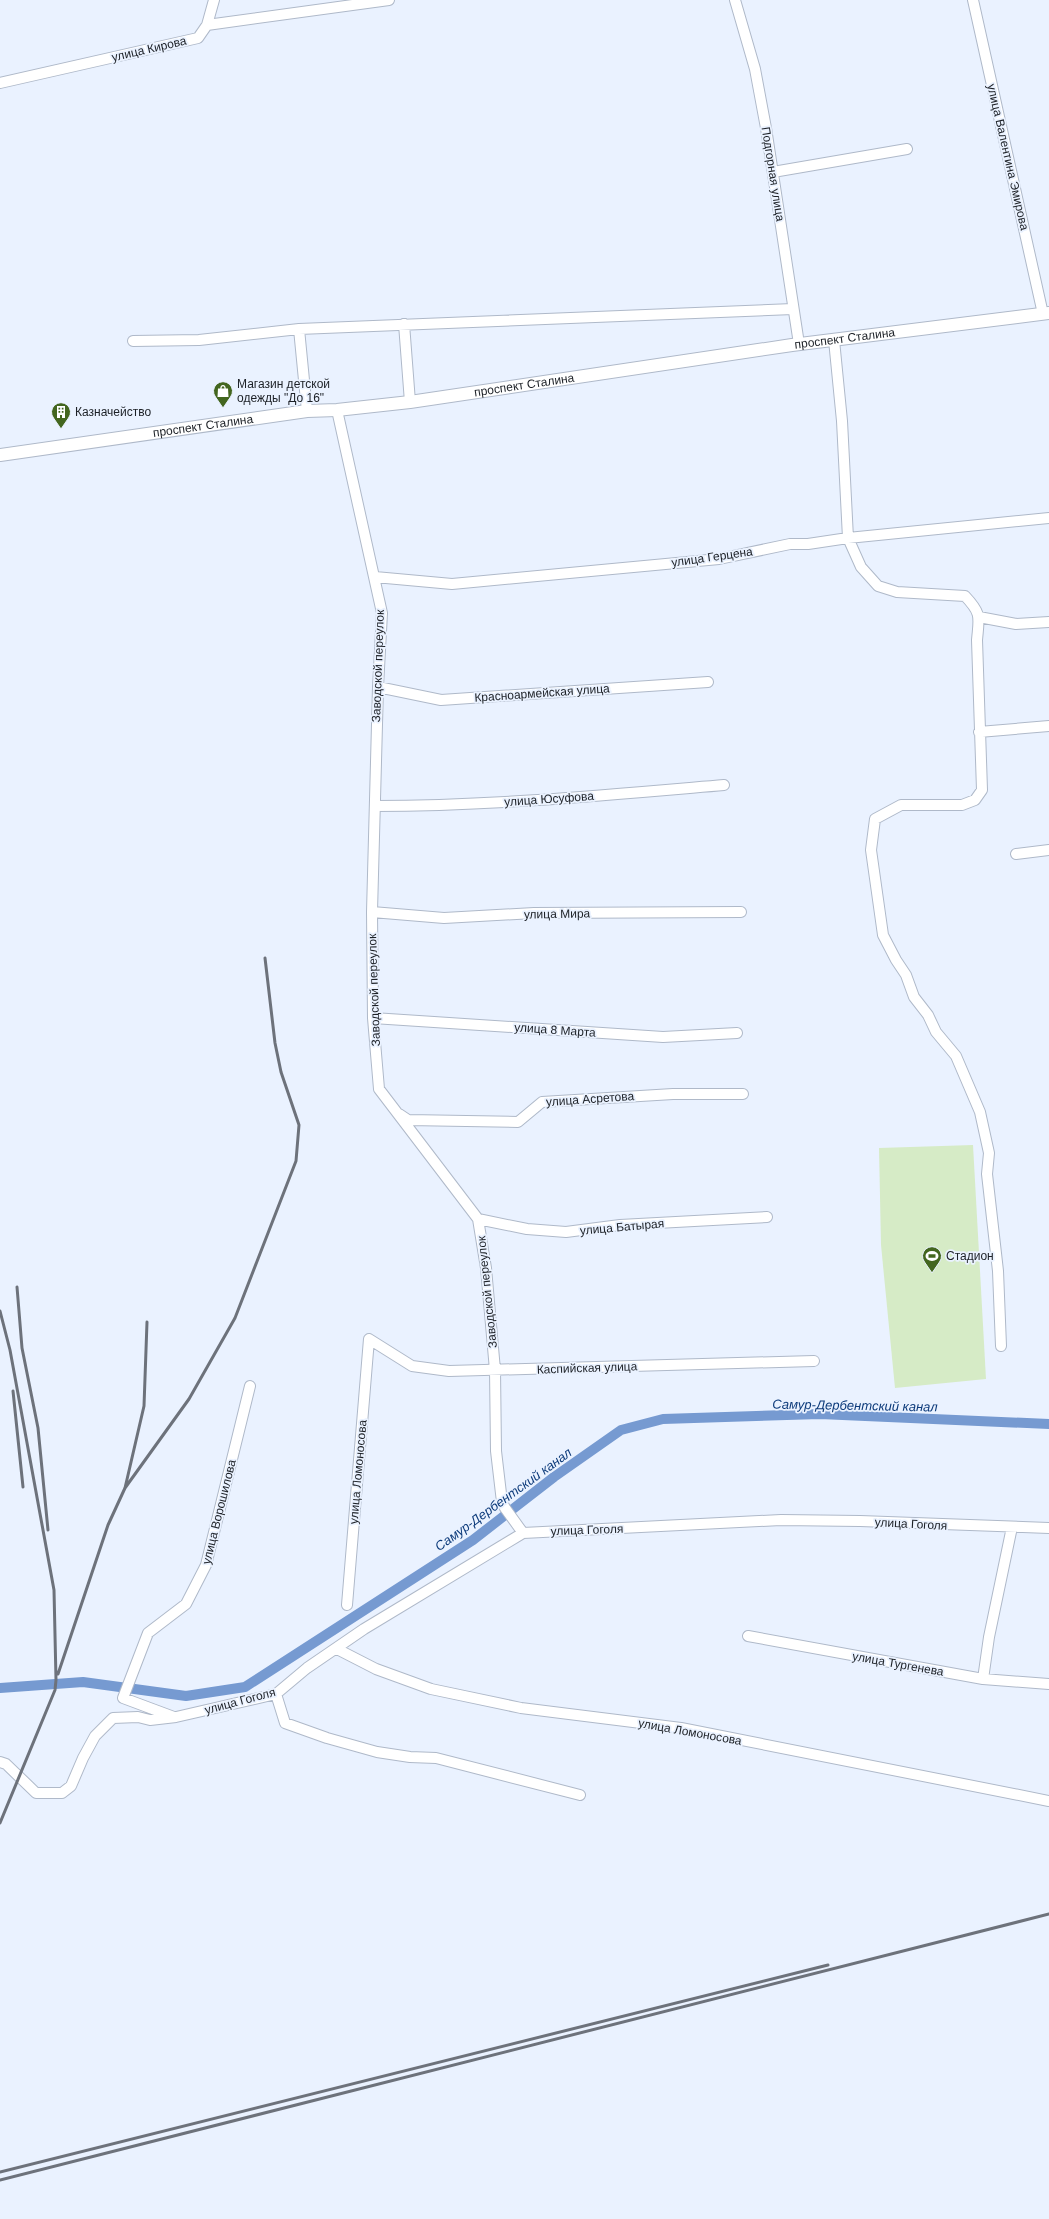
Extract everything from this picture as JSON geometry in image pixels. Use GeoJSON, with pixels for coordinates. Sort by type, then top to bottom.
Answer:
{"type":"FeatureCollection","features":[{"type":"Feature","properties":{"kind":"street"},"geometry":{"type":"LineString","coordinates":[[214,0],[207,25],[388,0]]}},
{"type":"Feature","properties":{"kind":"street","name":"Подгорная улица"},"geometry":{"type":"LineString","coordinates":[[735,0],[755,70],[774,172],[799,344],[792,345]]}},
{"type":"Feature","properties":{"kind":"street","name":"улица Валентина Эмирова"},"geometry":{"type":"LineString","coordinates":[[973,0],[1046,313]]}},
{"type":"Feature","properties":{"kind":"street","name":"улица Кирова"},"geometry":{"type":"LineString","coordinates":[[0,83],[198,38],[207,25]]}},
{"type":"Feature","properties":{"kind":"street"},"geometry":{"type":"LineString","coordinates":[[774,172],[907,150]]}},
{"type":"Feature","properties":{"kind":"street"},"geometry":{"type":"LineString","coordinates":[[132,341],[200,340],[299,329],[793,309]]}},
{"type":"Feature","properties":{"kind":"street","name":"проспект Сталина"},"geometry":{"type":"LineString","coordinates":[[0,455],[307,411],[337,410],[410,402],[792,345],[1046,313]]}},
{"type":"Feature","properties":{"kind":"street"},"geometry":{"type":"LineString","coordinates":[[404,324],[410,402]]}},
{"type":"Feature","properties":{"kind":"street"},"geometry":{"type":"LineString","coordinates":[[299,329],[307,411]]}},
{"type":"Feature","properties":{"kind":"street"},"geometry":{"type":"LineString","coordinates":[[834,340],[842,420],[848,538],[861,567],[878,586],[897,592],[965,596],[976,608],[979,617],[976,640],[982,790],[975,800],[962,805],[901,805],[876,819],[871,850],[883,935],[906,975],[914,997],[928,1015],[936,1032],[956,1056],[980,1112],[989,1153],[987,1174],[998,1271],[1001,1346]]}},
{"type":"Feature","properties":{"kind":"street","name":"Заводской переулок"},"geometry":{"type":"LineString","coordinates":[[337,410],[382,613],[378,687],[372,912],[373,1018],[379,1089],[478,1219],[486,1268],[494,1370],[496,1451],[505,1508],[523,1533]]}},
{"type":"Feature","properties":{"kind":"street","name":"улица Герцена"},"geometry":{"type":"LineString","coordinates":[[375,577],[452,584],[719,559],[790,544],[808,544],[848,538],[1049,518]]}},
{"type":"Feature","properties":{"kind":"street"},"geometry":{"type":"LineString","coordinates":[[979,617],[1016,624],[1049,622]]}},
{"type":"Feature","properties":{"kind":"street","name":"Красноармейская улица"},"geometry":{"type":"LineString","coordinates":[[378,687],[441,700],[708,682]]}},
{"type":"Feature","properties":{"kind":"street"},"geometry":{"type":"LineString","coordinates":[[980,732],[1049,726]]}},
{"type":"Feature","properties":{"kind":"street","name":"улица Юсуфова"},"geometry":{"type":"LineString","coordinates":[[375,806],[435,806],[540,800],[724,785]]}},
{"type":"Feature","properties":{"kind":"street"},"geometry":{"type":"LineString","coordinates":[[1016,854],[1049,850]]}},
{"type":"Feature","properties":{"kind":"street","name":"улица Мира"},"geometry":{"type":"LineString","coordinates":[[372,912],[444,918],[534,913],[742,912]]}},
{"type":"Feature","properties":{"kind":"street","name":"улица 8 Марта"},"geometry":{"type":"LineString","coordinates":[[373,1018],[663,1038],[737,1032]]}},
{"type":"Feature","properties":{"kind":"street","name":"улица Асретова"},"geometry":{"type":"LineString","coordinates":[[397,1113],[408,1120],[518,1122],[542,1102],[673,1094],[743,1094]]}},
{"type":"Feature","properties":{"kind":"street","name":"улица Батырая"},"geometry":{"type":"LineString","coordinates":[[478,1219],[527,1229],[566,1232],[620,1225],[767,1218]]}},
{"type":"Feature","properties":{"kind":"street","name":"Каспийская улица"},"geometry":{"type":"LineString","coordinates":[[369,1339],[412,1366],[449,1371],[814,1361]]}},
{"type":"Feature","properties":{"kind":"street","name":"улица Ломоносова"},"geometry":{"type":"LineString","coordinates":[[347,1605],[369,1339]]}},
{"type":"Feature","properties":{"kind":"street","name":"улица Ворошилова"},"geometry":{"type":"LineString","coordinates":[[176,1718],[122,1698],[148,1633],[186,1604],[206,1565],[250,1386]]}},
{"type":"Feature","properties":{"kind":"street","name":"улица Гоголя"},"geometry":{"type":"LineString","coordinates":[[0,1762],[6,1764],[36,1793],[62,1793],[71,1786],[95,1736],[113,1718],[138,1717],[150,1720],[176,1718],[276,1694],[307,1668],[337,1649],[364,1629],[523,1533],[781,1520],[1049,1528]]}},
{"type":"Feature","properties":{"kind":"street"},"geometry":{"type":"LineString","coordinates":[[983,1679],[989,1637],[1012,1527]]}},
{"type":"Feature","properties":{"kind":"street","name":"улица Тургенева"},"geometry":{"type":"LineString","coordinates":[[748,1636],[983,1679],[1049,1684]]}},
{"type":"Feature","properties":{"kind":"street","name":"улица Ломоносова"},"geometry":{"type":"LineString","coordinates":[[337,1649],[376,1669],[431,1689],[520,1708],[681,1728],[1049,1801]]}},
{"type":"Feature","properties":{"kind":"street"},"geometry":{"type":"LineString","coordinates":[[276,1694],[285,1723],[327,1738],[377,1752],[410,1757],[436,1758],[580,1795]]}},
{"type":"Feature","properties":{"kind":"green space","name":"Стадион"},"geometry":{"type":"Polygon","coordinates":[[[973,1145],[986,1379],[895,1388],[881,1245],[879,1148],[973,1145]]]}},
{"type":"Feature","properties":{"kind":"waterway","name":"Самур-Дербентский канал"},"geometry":{"type":"LineString","coordinates":[[0,1688],[83,1682],[186,1696],[245,1687],[473,1540],[554,1477],[621,1430],[663,1419],[820,1414],[1049,1424]]}},
{"type":"Feature","properties":{"kind":"railway"},"geometry":{"type":"LineString","coordinates":[[125,1488],[189,1399],[235,1318],[296,1161],[299,1125],[281,1072],[275,1043],[265,958]]}},
{"type":"Feature","properties":{"kind":"railway"},"geometry":{"type":"LineString","coordinates":[[17,1287],[22,1348],[38,1428],[48,1530]]}},
{"type":"Feature","properties":{"kind":"railway"},"geometry":{"type":"LineString","coordinates":[[0,1311],[10,1350],[54,1590],[56,1680],[55,1690],[0,1823]]}},
{"type":"Feature","properties":{"kind":"railway"},"geometry":{"type":"LineString","coordinates":[[58,1674],[108,1525],[125,1488],[144,1406],[147,1322]]}},
{"type":"Feature","properties":{"kind":"railway"},"geometry":{"type":"LineString","coordinates":[[13,1391],[23,1487]]}},
{"type":"Feature","properties":{"kind":"railway"},"geometry":{"type":"LineString","coordinates":[[0,2180],[1049,1914]]}},
{"type":"Feature","properties":{"kind":"railway"},"geometry":{"type":"LineString","coordinates":[[0,2172],[828,1965]]}},
{"type":"Feature","properties":{"kind":"place","name":"Магазин детской одежды \"До 16\""},"geometry":{"type":"Point","coordinates":[223,408]}},
{"type":"Feature","properties":{"kind":"place","name":"Казначейство"},"geometry":{"type":"Point","coordinates":[61,429]}},
{"type":"Feature","properties":{"kind":"place","name":"Стадион"},"geometry":{"type":"Point","coordinates":[932,1273]}}]}
